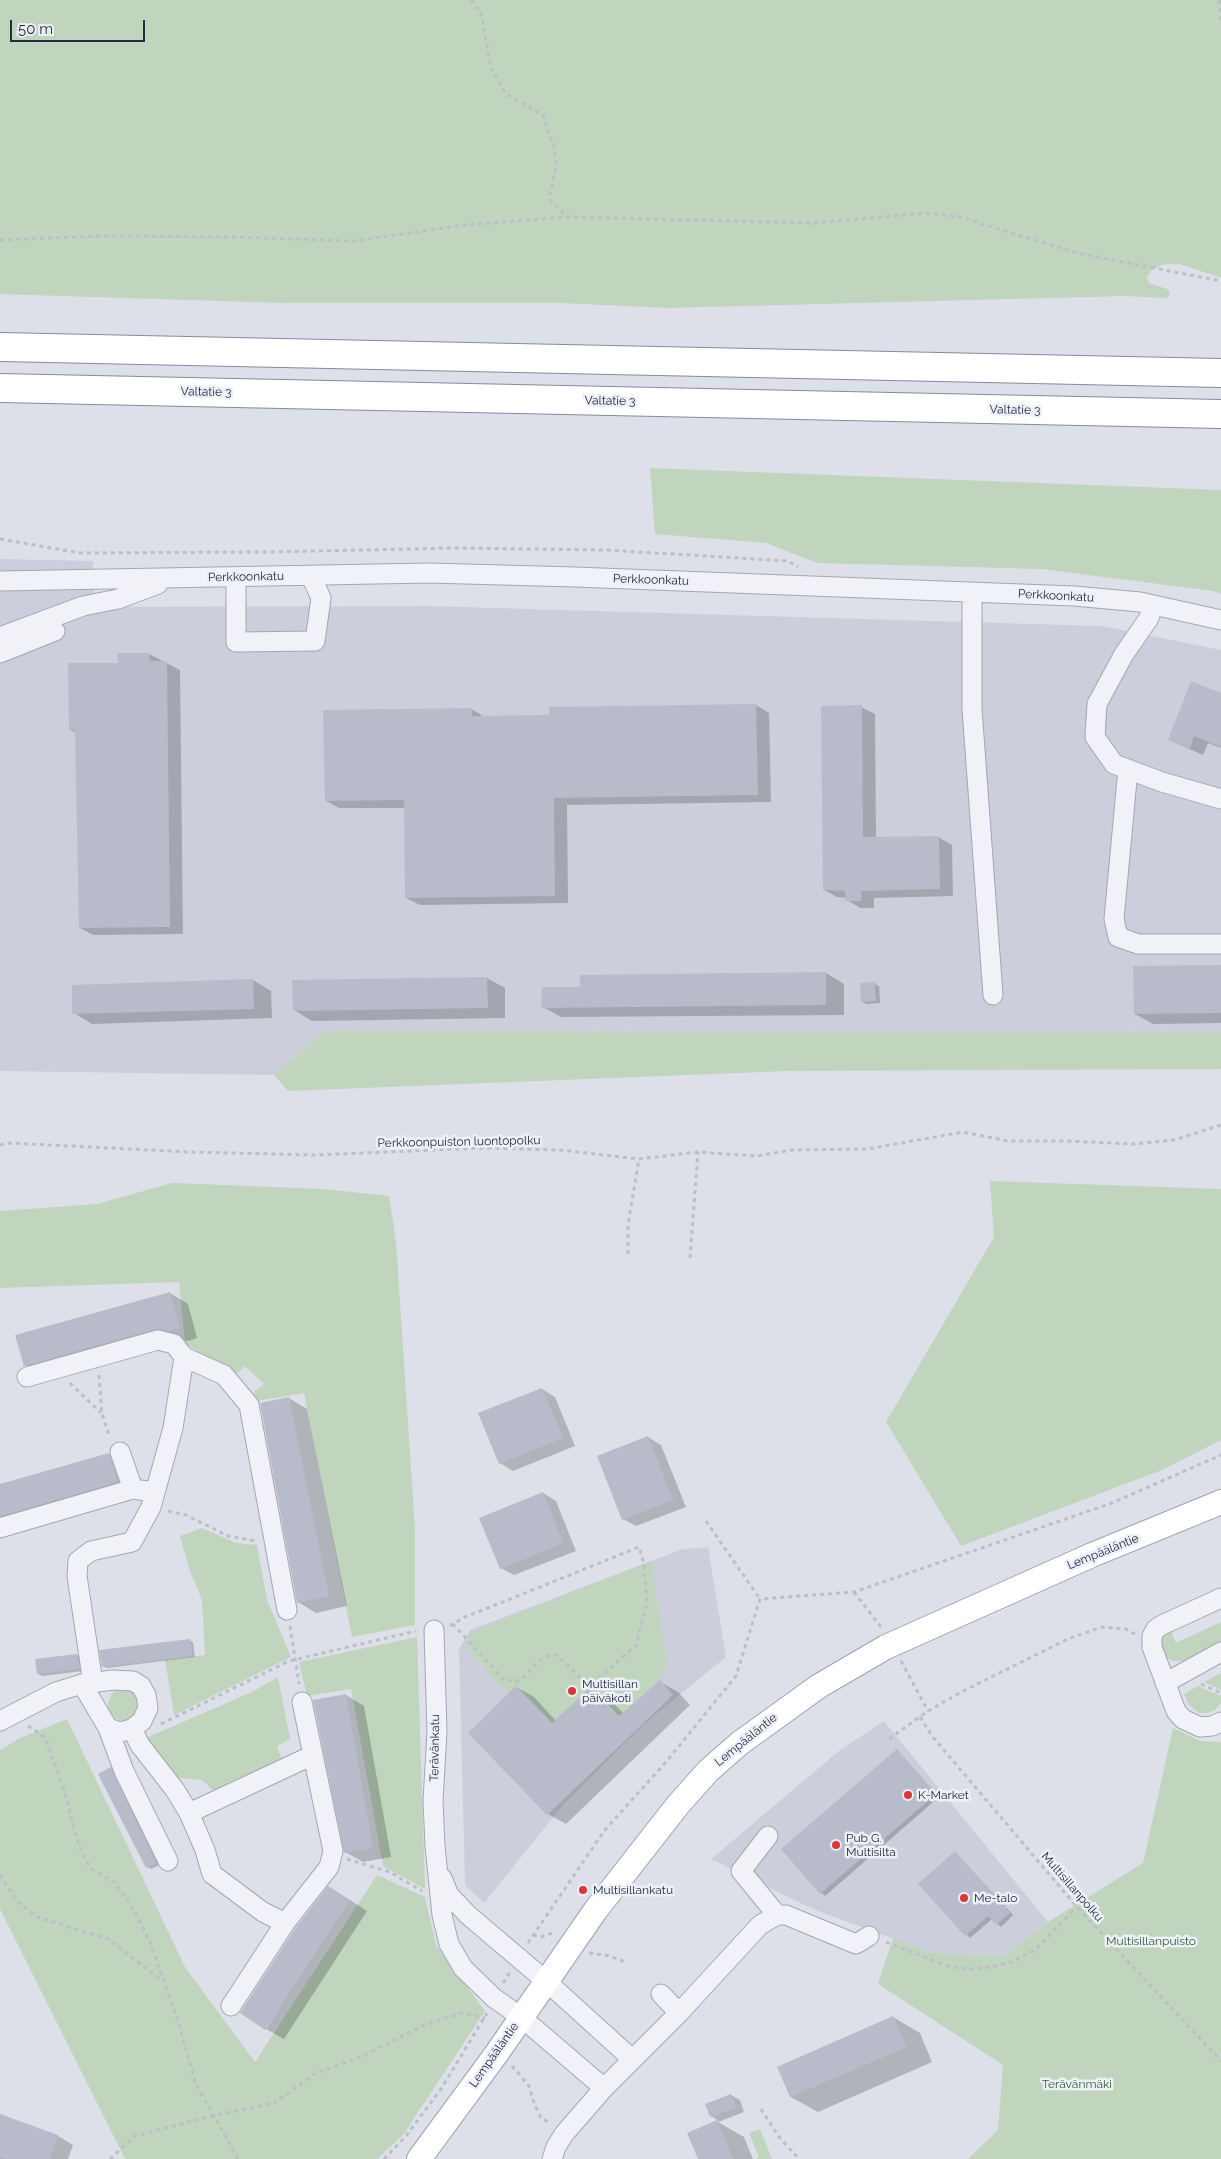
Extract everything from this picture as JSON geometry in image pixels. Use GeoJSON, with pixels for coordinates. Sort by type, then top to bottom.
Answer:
{"type":"FeatureCollection","features":[{"type":"Feature","properties":{"kind":"highway"},"geometry":{"type":"LineString","coordinates":[[0,347],[1221,373]]}},
{"type":"Feature","properties":{"kind":"highway","name":"Valtatie 3"},"geometry":{"type":"LineString","coordinates":[[0,388],[1221,414]]}},
{"type":"Feature","properties":{"kind":"main road","name":"Lempääläntie"},"geometry":{"type":"LineString","coordinates":[[419,2159],[498,2053],[595,1911],[677,1806],[708,1771],[740,1743],[819,1686],[886,1646],[1092,1555],[1221,1502]]}},
{"type":"Feature","properties":{"kind":"street","name":"Perkkoonkatu"},"geometry":{"type":"LineString","coordinates":[[0,581],[429,573],[565,576],[1074,596],[1153,605],[1221,620]]}},
{"type":"Feature","properties":{"kind":"street"},"geometry":{"type":"LineString","coordinates":[[236,577],[236,642],[315,641],[321,598],[312,576]]}},
{"type":"Feature","properties":{"kind":"street"},"geometry":{"type":"LineString","coordinates":[[0,637],[83,606],[118,599],[174,578]]}},
{"type":"Feature","properties":{"kind":"street"},"geometry":{"type":"LineString","coordinates":[[972,592],[972,709],[992,996]]}},
{"type":"Feature","properties":{"kind":"street"},"geometry":{"type":"LineString","coordinates":[[0,653],[84,619],[118,599]]}},
{"type":"Feature","properties":{"kind":"street"},"geometry":{"type":"LineString","coordinates":[[1153,605],[1149,618],[1124,654],[1097,704],[1095,736],[1114,764],[1221,799]]}},
{"type":"Feature","properties":{"kind":"street"},"geometry":{"type":"LineString","coordinates":[[1128,770],[1114,919],[1118,937],[1138,944],[1221,944]]}},
{"type":"Feature","properties":{"kind":"street"},"geometry":{"type":"LineString","coordinates":[[28,1378],[158,1340],[174,1344],[184,1357],[224,1375],[249,1405],[287,1610]]}},
{"type":"Feature","properties":{"kind":"street"},"geometry":{"type":"LineString","coordinates":[[168,1861],[124,1771],[108,1728],[87,1684],[76,1576],[78,1561],[91,1551],[132,1542],[152,1500],[173,1428],[184,1357]]}},
{"type":"Feature","properties":{"kind":"street"},"geometry":{"type":"LineString","coordinates":[[114,1445],[133,1489],[152,1500]]}},
{"type":"Feature","properties":{"kind":"street"},"geometry":{"type":"LineString","coordinates":[[0,1528],[133,1489]]}},
{"type":"Feature","properties":{"kind":"street"},"geometry":{"type":"LineString","coordinates":[[1221,1598],[1156,1629],[1152,1636],[1152,1646],[1176,1711],[1183,1719],[1200,1727],[1212,1726],[1221,1722]]}},
{"type":"Feature","properties":{"kind":"street","name":"Terävänkatu"},"geometry":{"type":"LineString","coordinates":[[434,1630],[437,1733],[434,1801],[436,1865],[442,1915],[449,1944],[463,1968],[494,1998],[521,2017]]}},
{"type":"Feature","properties":{"kind":"street"},"geometry":{"type":"LineString","coordinates":[[1165,1683],[1221,1652]]}},
{"type":"Feature","properties":{"kind":"street"},"geometry":{"type":"LineString","coordinates":[[0,1721],[56,1692],[87,1684],[133,1681],[141,1686],[146,1695],[148,1708],[137,1725],[120,1732],[108,1728]]}},
{"type":"Feature","properties":{"kind":"street"},"geometry":{"type":"LineString","coordinates":[[231,2006],[285,1923],[329,1867],[333,1851],[302,1702]]}},
{"type":"Feature","properties":{"kind":"street"},"geometry":{"type":"LineString","coordinates":[[137,1725],[140,1745],[175,1790],[189,1813],[205,1850],[212,1874],[263,1912],[285,1923]]}},
{"type":"Feature","properties":{"kind":"street"},"geometry":{"type":"LineString","coordinates":[[189,1813],[313,1755]]}},
{"type":"Feature","properties":{"kind":"street"},"geometry":{"type":"LineString","coordinates":[[768,1836],[741,1871],[777,1915]]}},
{"type":"Feature","properties":{"kind":"street","name":"Terävänkatu"},"geometry":{"type":"LineString","coordinates":[[436,1865],[450,1895],[468,1915],[547,1982]]}},
{"type":"Feature","properties":{"kind":"street"},"geometry":{"type":"LineString","coordinates":[[552,2159],[556,2147],[564,2134],[604,2088],[679,2013],[760,1925],[777,1915],[786,1915],[856,1944],[869,1936]]}},
{"type":"Feature","properties":{"kind":"street"},"geometry":{"type":"LineString","coordinates":[[547,1982],[632,2059]]}},
{"type":"Feature","properties":{"kind":"street"},"geometry":{"type":"LineString","coordinates":[[661,1994],[679,2013]]}},
{"type":"Feature","properties":{"kind":"street"},"geometry":{"type":"LineString","coordinates":[[521,2017],[604,2088]]}},
{"type":"Feature","properties":{"kind":"path"},"geometry":{"type":"LineString","coordinates":[[472,0],[481,13],[491,68],[506,94],[543,115],[554,147],[556,166],[549,199],[567,216]]}},
{"type":"Feature","properties":{"kind":"path"},"geometry":{"type":"LineString","coordinates":[[1219,0],[1221,22]]}},
{"type":"Feature","properties":{"kind":"path"},"geometry":{"type":"LineString","coordinates":[[0,240],[102,236],[234,237],[354,241],[465,225],[567,216],[812,223],[928,213],[960,217],[1077,253],[1221,281]]}},
{"type":"Feature","properties":{"kind":"path"},"geometry":{"type":"LineString","coordinates":[[0,539],[62,551],[101,554],[456,548],[607,550],[788,561],[796,565],[800,573]]}},
{"type":"Feature","properties":{"kind":"path","name":"Perkkoonpuiston luontopolku"},"geometry":{"type":"LineString","coordinates":[[0,1144],[315,1155],[483,1148],[551,1150],[639,1159],[698,1152],[756,1156],[792,1150],[867,1150],[963,1132],[1008,1141],[1067,1140],[1133,1144],[1174,1140],[1221,1126]]}},
{"type":"Feature","properties":{"kind":"path"},"geometry":{"type":"LineString","coordinates":[[690,1258],[698,1152]]}},
{"type":"Feature","properties":{"kind":"path"},"geometry":{"type":"LineString","coordinates":[[628,1254],[628,1225],[639,1159]]}},
{"type":"Feature","properties":{"kind":"path"},"geometry":{"type":"LineString","coordinates":[[98,1357],[102,1414],[114,1445]]}},
{"type":"Feature","properties":{"kind":"path"},"geometry":{"type":"LineString","coordinates":[[55,1370],[102,1414]]}},
{"type":"Feature","properties":{"kind":"path"},"geometry":{"type":"LineString","coordinates":[[152,1500],[235,1538],[250,1542],[274,1540]]}},
{"type":"Feature","properties":{"kind":"path"},"geometry":{"type":"LineString","coordinates":[[706,1521],[760,1598]]}},
{"type":"Feature","properties":{"kind":"path"},"geometry":{"type":"LineString","coordinates":[[137,1725],[152,1729],[295,1660],[395,1635],[434,1630],[452,1624],[639,1547],[644,1564],[647,1603],[636,1645],[595,1682],[583,1680],[557,1655],[540,1660],[522,1679],[516,1682],[503,1679],[452,1624]]}},
{"type":"Feature","properties":{"kind":"path"},"geometry":{"type":"LineString","coordinates":[[854,1592],[883,1630]]}},
{"type":"Feature","properties":{"kind":"path"},"geometry":{"type":"LineString","coordinates":[[287,1610],[302,1702]]}},
{"type":"Feature","properties":{"kind":"path"},"geometry":{"type":"LineString","coordinates":[[889,1739],[928,1711],[965,1690],[1068,1639],[1102,1627],[1126,1630]]}},
{"type":"Feature","properties":{"kind":"path"},"geometry":{"type":"LineString","coordinates":[[899,1658],[928,1711]]}},
{"type":"Feature","properties":{"kind":"path","name":"Multisillanpolku"},"geometry":{"type":"LineString","coordinates":[[920,1717],[932,1736],[1077,1907],[1221,2061]]}},
{"type":"Feature","properties":{"kind":"path"},"geometry":{"type":"LineString","coordinates":[[19,1726],[29,1726],[45,1737],[64,1789],[76,1837],[85,1860],[92,1869],[114,1882],[131,1905],[150,1942],[165,1983],[196,2084],[212,2116],[238,2159]]}},
{"type":"Feature","properties":{"kind":"path"},"geometry":{"type":"LineString","coordinates":[[354,1861],[390,1872],[427,1894],[439,1893]]}},
{"type":"Feature","properties":{"kind":"path"},"geometry":{"type":"LineString","coordinates":[[0,1875],[18,1902],[37,1917],[108,1939],[165,1983]]}},
{"type":"Feature","properties":{"kind":"path"},"geometry":{"type":"LineString","coordinates":[[869,1936],[950,1968],[991,1967],[1012,1962],[1035,1950],[1077,1907]]}},
{"type":"Feature","properties":{"kind":"path"},"geometry":{"type":"LineString","coordinates":[[532,1935],[541,1937],[557,1931]]}},
{"type":"Feature","properties":{"kind":"path"},"geometry":{"type":"LineString","coordinates":[[588,1952],[610,1956],[625,1962]]}},
{"type":"Feature","properties":{"kind":"path"},"geometry":{"type":"LineString","coordinates":[[110,2159],[135,2136],[274,2102],[316,2073],[362,2056],[424,2025],[462,2013],[485,2018]]}},
{"type":"Feature","properties":{"kind":"path"},"geometry":{"type":"LineString","coordinates":[[510,2064],[529,2086],[535,2106],[542,2118],[551,2123]]}},
{"type":"Feature","properties":{"kind":"path"},"geometry":{"type":"LineString","coordinates":[[761,2109],[779,2138],[799,2159]]}},
{"type":"Feature","properties":{"kind":"shaded area"},"geometry":{"type":"Polygon","coordinates":[[[0,559],[93,561],[94,607],[427,606],[1102,626],[1221,650],[1221,1032],[324,1031],[274,1075],[0,1071],[0,559]]]}},
{"type":"Feature","properties":{"kind":"shaded area","name":"Multisillan päiväkoti"},"geometry":{"type":"Polygon","coordinates":[[[708,1547],[726,1657],[643,1725],[564,1804],[484,1903],[465,1885],[459,1649],[470,1630],[683,1549],[708,1547]]]}},
{"type":"Feature","properties":{"kind":"shaded area"},"geometry":{"type":"Polygon","coordinates":[[[884,1721],[1048,1922],[1003,1957],[932,1953],[815,1910],[711,1859],[840,1750],[884,1721]]]}},
{"type":"Feature","properties":{"kind":"green space"},"geometry":{"type":"Polygon","coordinates":[[[0,0],[1221,0],[1221,278],[1180,264],[1161,265],[1152,270],[1147,277],[1149,283],[1167,289],[1170,292],[1166,298],[1125,296],[668,308],[561,303],[283,303],[0,294],[0,0]]]}},
{"type":"Feature","properties":{"kind":"green space"},"geometry":{"type":"Polygon","coordinates":[[[650,468],[1221,490],[1221,594],[1213,591],[1042,569],[817,563],[766,543],[655,534],[650,468]]]}},
{"type":"Feature","properties":{"kind":"green space"},"geometry":{"type":"Polygon","coordinates":[[[324,1031],[1221,1032],[1221,1069],[788,1071],[288,1091],[274,1075],[324,1031]]]}},
{"type":"Feature","properties":{"kind":"green space"},"geometry":{"type":"Polygon","coordinates":[[[990,1181],[1221,1189],[1221,1440],[1162,1470],[961,1546],[886,1422],[994,1237],[990,1181]]]}},
{"type":"Feature","properties":{"kind":"green space"},"geometry":{"type":"Polygon","coordinates":[[[172,1183],[324,1189],[389,1196],[396,1242],[415,1529],[415,1625],[352,1637],[304,1393],[257,1401],[254,1392],[264,1384],[245,1366],[235,1376],[185,1343],[179,1282],[0,1288],[0,1211],[97,1204],[172,1183]]]}},
{"type":"Feature","properties":{"kind":"green space"},"geometry":{"type":"Polygon","coordinates":[[[202,1528],[236,1543],[257,1545],[267,1600],[291,1657],[174,1715],[165,1660],[205,1655],[202,1600],[190,1571],[180,1536],[202,1528]]]}},
{"type":"Feature","properties":{"kind":"green space"},"geometry":{"type":"Polygon","coordinates":[[[651,1561],[667,1665],[660,1680],[619,1716],[552,1723],[516,1686],[508,1693],[465,1647],[471,1632],[651,1561]]]}},
{"type":"Feature","properties":{"kind":"green space"},"geometry":{"type":"Polygon","coordinates":[[[1221,1622],[1221,1641],[1185,1661],[1173,1661],[1165,1657],[1161,1643],[1163,1635],[1170,1629],[1176,1643],[1221,1622]]]}},
{"type":"Feature","properties":{"kind":"green space"},"geometry":{"type":"Polygon","coordinates":[[[417,1637],[425,1889],[383,1866],[351,1689],[307,1696],[299,1662],[417,1637]]]}},
{"type":"Feature","properties":{"kind":"green space"},"geometry":{"type":"Polygon","coordinates":[[[1221,1673],[1221,1690],[1204,1682],[1221,1673]]]}},
{"type":"Feature","properties":{"kind":"green space"},"geometry":{"type":"Polygon","coordinates":[[[278,1677],[290,1739],[277,1746],[282,1760],[216,1793],[202,1780],[178,1778],[146,1738],[252,1692],[278,1677]]]}},
{"type":"Feature","properties":{"kind":"green space"},"geometry":{"type":"Polygon","coordinates":[[[1198,1686],[1221,1696],[1221,1703],[1215,1710],[1199,1713],[1189,1705],[1184,1694],[1198,1686]]]}},
{"type":"Feature","properties":{"kind":"green space"},"geometry":{"type":"Polygon","coordinates":[[[123,1687],[139,1694],[139,1715],[125,1722],[115,1718],[108,1709],[112,1693],[123,1687]]]}},
{"type":"Feature","properties":{"kind":"green space"},"geometry":{"type":"Polygon","coordinates":[[[67,1719],[185,1967],[255,2062],[377,1875],[425,1897],[436,1945],[485,2011],[403,2135],[377,2159],[125,2159],[0,1909],[0,1750],[20,1738],[67,1719]]]}},
{"type":"Feature","properties":{"kind":"green space"},"geometry":{"type":"Polygon","coordinates":[[[1173,1728],[1200,1741],[1221,1742],[1221,2159],[968,2159],[998,2130],[1003,2065],[878,1984],[893,1938],[932,1953],[1003,1957],[1048,1922],[1143,1863],[1173,1728]]]}},
{"type":"Feature","properties":{"kind":"green space"},"geometry":{"type":"Polygon","coordinates":[[[760,2129],[772,2159],[756,2159],[759,2157],[749,2133],[760,2129]]]}},
{"type":"Feature","properties":{"kind":"building"},"geometry":{"type":"Polygon","coordinates":[[[117,653],[149,653],[150,661],[167,661],[170,927],[79,928],[75,730],[69,730],[68,663],[118,663],[117,653]]]}},
{"type":"Feature","properties":{"kind":"building"},"geometry":{"type":"Polygon","coordinates":[[[1191,681],[1221,693],[1221,747],[1194,736],[1190,749],[1168,740],[1191,681]]]}},
{"type":"Feature","properties":{"kind":"building"},"geometry":{"type":"Polygon","coordinates":[[[756,704],[758,795],[554,798],[555,896],[405,898],[404,800],[325,801],[323,710],[472,708],[472,716],[549,715],[549,707],[756,704]]]}},
{"type":"Feature","properties":{"kind":"building"},"geometry":{"type":"Polygon","coordinates":[[[862,705],[863,837],[939,836],[940,889],[861,891],[861,901],[845,901],[845,891],[823,890],[821,706],[862,705]]]}},
{"type":"Feature","properties":{"kind":"building"},"geometry":{"type":"Polygon","coordinates":[[[1221,965],[1221,1013],[1134,1014],[1133,966],[1221,965]]]}},
{"type":"Feature","properties":{"kind":"building"},"geometry":{"type":"Polygon","coordinates":[[[826,972],[826,1005],[541,1008],[542,987],[580,987],[580,975],[826,972]]]}},
{"type":"Feature","properties":{"kind":"building"},"geometry":{"type":"Polygon","coordinates":[[[487,977],[488,1008],[293,1011],[292,980],[487,977]]]}},
{"type":"Feature","properties":{"kind":"building"},"geometry":{"type":"Polygon","coordinates":[[[253,979],[254,1009],[72,1014],[72,985],[253,979]]]}},
{"type":"Feature","properties":{"kind":"building"},"geometry":{"type":"Polygon","coordinates":[[[875,982],[876,1001],[861,1002],[860,983],[875,982]]]}},
{"type":"Feature","properties":{"kind":"building"},"geometry":{"type":"Polygon","coordinates":[[[170,1292],[180,1328],[169,1331],[155,1329],[24,1366],[15,1335],[170,1292]]]}},
{"type":"Feature","properties":{"kind":"building"},"geometry":{"type":"Polygon","coordinates":[[[542,1388],[563,1438],[499,1464],[478,1413],[542,1388]]]}},
{"type":"Feature","properties":{"kind":"building"},"geometry":{"type":"Polygon","coordinates":[[[289,1397],[329,1596],[297,1603],[260,1403],[289,1397]]]}},
{"type":"Feature","properties":{"kind":"building"},"geometry":{"type":"Polygon","coordinates":[[[648,1436],[673,1500],[622,1520],[597,1456],[648,1436]]]}},
{"type":"Feature","properties":{"kind":"building"},"geometry":{"type":"Polygon","coordinates":[[[109,1453],[118,1482],[0,1516],[0,1484],[109,1453]]]}},
{"type":"Feature","properties":{"kind":"building"},"geometry":{"type":"Polygon","coordinates":[[[543,1492],[563,1543],[500,1569],[479,1518],[543,1492]]]}},
{"type":"Feature","properties":{"kind":"building"},"geometry":{"type":"Polygon","coordinates":[[[190,1639],[192,1656],[102,1667],[99,1650],[190,1639]]]}},
{"type":"Feature","properties":{"kind":"building"},"geometry":{"type":"Polygon","coordinates":[[[77,1654],[80,1669],[37,1674],[35,1659],[77,1654]]]}},
{"type":"Feature","properties":{"kind":"building"},"geometry":{"type":"Polygon","coordinates":[[[660,1680],[673,1695],[547,1815],[468,1733],[516,1686],[552,1723],[591,1687],[619,1716],[660,1680]]]}},
{"type":"Feature","properties":{"kind":"building"},"geometry":{"type":"Polygon","coordinates":[[[346,1694],[373,1848],[344,1853],[313,1700],[346,1694]]]}},
{"type":"Feature","properties":{"kind":"building"},"geometry":{"type":"Polygon","coordinates":[[[897,1749],[936,1794],[820,1894],[781,1849],[897,1749]]]}},
{"type":"Feature","properties":{"kind":"building"},"geometry":{"type":"Polygon","coordinates":[[[111,1767],[156,1863],[146,1868],[98,1774],[111,1767]]]}},
{"type":"Feature","properties":{"kind":"building","name":"Me-talo"},"geometry":{"type":"Polygon","coordinates":[[[955,1851],[1010,1913],[996,1925],[988,1916],[965,1936],[918,1884],[955,1851]]]}},
{"type":"Feature","properties":{"kind":"building"},"geometry":{"type":"Polygon","coordinates":[[[328,1886],[350,1900],[265,2030],[240,2013],[294,1930],[328,1886]]]}},
{"type":"Feature","properties":{"kind":"building"},"geometry":{"type":"Polygon","coordinates":[[[893,2016],[907,2047],[790,2097],[777,2067],[893,2016]]]}},
{"type":"Feature","properties":{"kind":"building"},"geometry":{"type":"Polygon","coordinates":[[[731,2094],[736,2108],[710,2117],[705,2104],[731,2094]]]}},
{"type":"Feature","properties":{"kind":"building"},"geometry":{"type":"Polygon","coordinates":[[[0,2114],[58,2135],[50,2159],[7,2159],[0,2157],[0,2114]]]}},
{"type":"Feature","properties":{"kind":"building"},"geometry":{"type":"Polygon","coordinates":[[[717,2120],[733,2159],[698,2159],[687,2133],[717,2120]]]}},
{"type":"Feature","properties":{"kind":"place","name":"Multisillan päiväkoti"},"geometry":{"type":"Point","coordinates":[572,1691]}},
{"type":"Feature","properties":{"kind":"place","name":"K-Market"},"geometry":{"type":"Point","coordinates":[908,1795]}},
{"type":"Feature","properties":{"kind":"place","name":"Pub G. Multisilta"},"geometry":{"type":"Point","coordinates":[836,1845]}},
{"type":"Feature","properties":{"kind":"place","name":"Multisillankatu"},"geometry":{"type":"Point","coordinates":[583,1890]}},
{"type":"Feature","properties":{"kind":"place","name":"Me-talo"},"geometry":{"type":"Point","coordinates":[964,1898]}},
{"type":"Feature","properties":{"kind":"park label","name":"Multisillanpuisto"},"geometry":{"type":"Point","coordinates":[1151,1941]}},
{"type":"Feature","properties":{"kind":"park label","name":"Terävänmäki"},"geometry":{"type":"Point","coordinates":[1077,2084]}}]}
